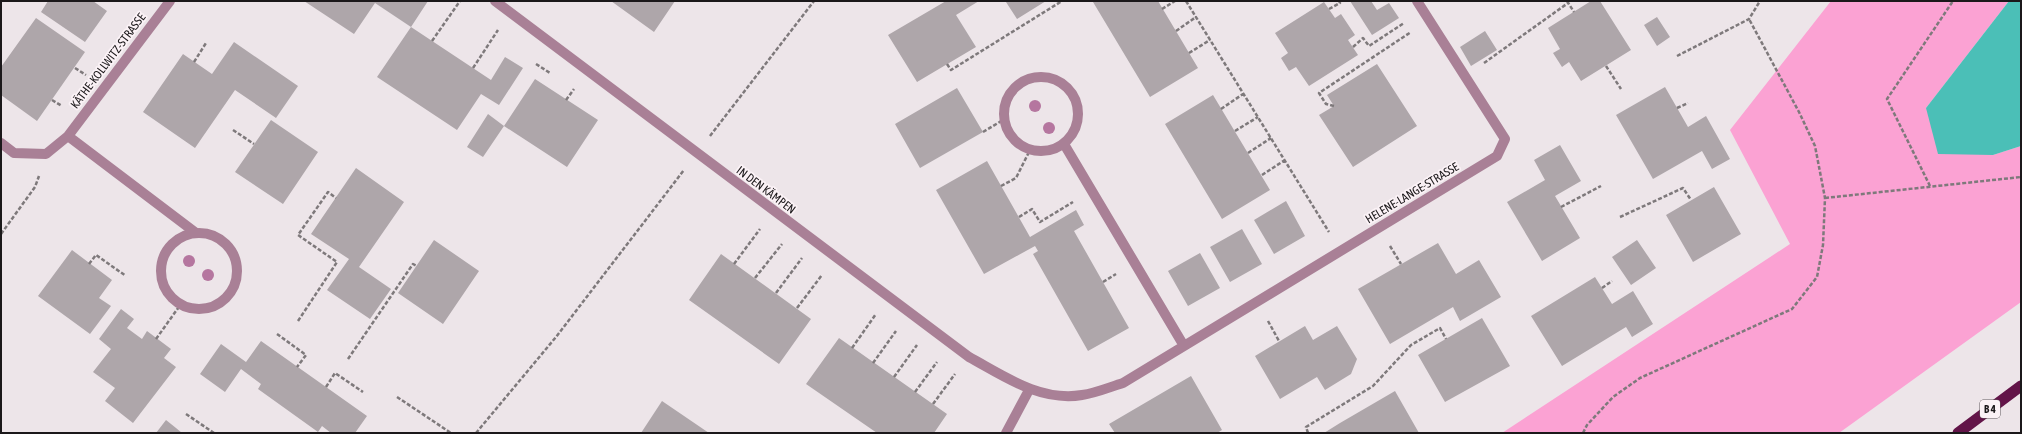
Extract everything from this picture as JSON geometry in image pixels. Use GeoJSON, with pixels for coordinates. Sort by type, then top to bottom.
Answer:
{"type":"FeatureCollection","features":[{"type":"Feature","properties":{"kind":"highway","name":"B 4"},"geometry":{"type":"LineString","coordinates":[[1958,433],[2021,386]]}},
{"type":"Feature","properties":{"kind":"street","name":"KÄTHE-KOLLWITZ-STRASSE"},"geometry":{"type":"LineString","coordinates":[[46,154],[68,136],[170,1]]}},
{"type":"Feature","properties":{"kind":"street","name":"IN DEN KÄMPEN"},"geometry":{"type":"LineString","coordinates":[[495,1],[950,344],[969,357],[1029,390]]}},
{"type":"Feature","properties":{"kind":"street","name":"HELENE-LANGE-STRASSE"},"geometry":{"type":"LineString","coordinates":[[1029,390],[1065,396],[1082,395],[1123,383],[1497,156],[1505,139],[1417,1]]}},
{"type":"Feature","properties":{"kind":"street"},"geometry":{"type":"LineString","coordinates":[[1030,77],[1051,77],[1069,88],[1078,106],[1076,128],[1064,144],[1048,151],[1030,150],[1012,138],[1003,120],[1005,102],[1014,86],[1030,77]]}},
{"type":"Feature","properties":{"kind":"street"},"geometry":{"type":"LineString","coordinates":[[68,136],[196,233]]}},
{"type":"Feature","properties":{"kind":"street"},"geometry":{"type":"LineString","coordinates":[[1,143],[14,153],[46,154]]}},
{"type":"Feature","properties":{"kind":"street"},"geometry":{"type":"LineString","coordinates":[[1064,144],[1184,346]]}},
{"type":"Feature","properties":{"kind":"street"},"geometry":{"type":"LineString","coordinates":[[196,233],[211,234],[224,242],[233,254],[237,269],[236,280],[232,290],[224,299],[214,305],[204,308],[192,308],[181,304],[166,290],[161,275],[162,260],[167,249],[175,241],[185,235],[196,233]]}},
{"type":"Feature","properties":{"kind":"street"},"geometry":{"type":"LineString","coordinates":[[1006,433],[1029,390]]}},
{"type":"Feature","properties":{"kind":"path"},"geometry":{"type":"LineString","coordinates":[[432,41],[460,1]]}},
{"type":"Feature","properties":{"kind":"path"},"geometry":{"type":"LineString","coordinates":[[947,64],[950,70],[1062,1]]}},
{"type":"Feature","properties":{"kind":"path"},"geometry":{"type":"LineString","coordinates":[[1162,9],[1175,1]]}},
{"type":"Feature","properties":{"kind":"path"},"geometry":{"type":"LineString","coordinates":[[1186,1],[1341,251]]}},
{"type":"Feature","properties":{"kind":"path"},"geometry":{"type":"LineString","coordinates":[[1329,9],[1340,3],[1339,1]]}},
{"type":"Feature","properties":{"kind":"path"},"geometry":{"type":"LineString","coordinates":[[1677,56],[1749,19],[1760,1]]}},
{"type":"Feature","properties":{"kind":"path"},"geometry":{"type":"LineString","coordinates":[[1930,186],[1887,99],[1953,1]]}},
{"type":"Feature","properties":{"kind":"path"},"geometry":{"type":"LineString","coordinates":[[1465,77],[1568,2],[1574,12]]}},
{"type":"Feature","properties":{"kind":"path"},"geometry":{"type":"LineString","coordinates":[[1353,47],[1364,38],[1369,46],[1423,10]]}},
{"type":"Feature","properties":{"kind":"path"},"geometry":{"type":"LineString","coordinates":[[473,68],[510,12]]}},
{"type":"Feature","properties":{"kind":"path"},"geometry":{"type":"LineString","coordinates":[[1176,31],[1196,17]]}},
{"type":"Feature","properties":{"kind":"path"},"geometry":{"type":"LineString","coordinates":[[1583,433],[1612,397],[1640,378],[1792,309],[1817,277],[1823,245],[1825,198],[1814,146],[1799,112],[1749,19]]}},
{"type":"Feature","properties":{"kind":"path"},"geometry":{"type":"LineString","coordinates":[[1334,106],[1326,104],[1319,93],[1429,20]]}},
{"type":"Feature","properties":{"kind":"path"},"geometry":{"type":"LineString","coordinates":[[1189,53],[1210,40]]}},
{"type":"Feature","properties":{"kind":"path"},"geometry":{"type":"LineString","coordinates":[[194,62],[206,43]]}},
{"type":"Feature","properties":{"kind":"path"},"geometry":{"type":"LineString","coordinates":[[536,64],[555,76]]}},
{"type":"Feature","properties":{"kind":"path"},"geometry":{"type":"LineString","coordinates":[[1606,66],[1621,89]]}},
{"type":"Feature","properties":{"kind":"path"},"geometry":{"type":"LineString","coordinates":[[566,100],[574,88]]}},
{"type":"Feature","properties":{"kind":"path"},"geometry":{"type":"LineString","coordinates":[[1221,109],[1244,94]]}},
{"type":"Feature","properties":{"kind":"path"},"geometry":{"type":"LineString","coordinates":[[1677,108],[1688,103]]}},
{"type":"Feature","properties":{"kind":"path"},"geometry":{"type":"LineString","coordinates":[[1234,131],[1258,117]]}},
{"type":"Feature","properties":{"kind":"path"},"geometry":{"type":"LineString","coordinates":[[983,132],[1003,120]]}},
{"type":"Feature","properties":{"kind":"path"},"geometry":{"type":"LineString","coordinates":[[233,130],[254,144]]}},
{"type":"Feature","properties":{"kind":"path"},"geometry":{"type":"LineString","coordinates":[[1248,153],[1271,138]]}},
{"type":"Feature","properties":{"kind":"path"},"geometry":{"type":"LineString","coordinates":[[1001,186],[1016,178],[1030,150]]}},
{"type":"Feature","properties":{"kind":"path"},"geometry":{"type":"LineString","coordinates":[[1,234],[35,187],[46,154]]}},
{"type":"Feature","properties":{"kind":"path"},"geometry":{"type":"LineString","coordinates":[[1262,175],[1285,160]]}},
{"type":"Feature","properties":{"kind":"path"},"geometry":{"type":"LineString","coordinates":[[1825,198],[1930,186],[2021,178]]}},
{"type":"Feature","properties":{"kind":"path"},"geometry":{"type":"LineString","coordinates":[[1561,207],[1600,186]]}},
{"type":"Feature","properties":{"kind":"path"},"geometry":{"type":"LineString","coordinates":[[1620,217],[1683,188],[1691,200]]}},
{"type":"Feature","properties":{"kind":"path"},"geometry":{"type":"LineString","coordinates":[[1019,217],[1032,209],[1040,222],[1092,191]]}},
{"type":"Feature","properties":{"kind":"path"},"geometry":{"type":"LineString","coordinates":[[298,321],[336,262],[298,235],[328,192],[336,198]]}},
{"type":"Feature","properties":{"kind":"path"},"geometry":{"type":"LineString","coordinates":[[734,264],[773,211]]}},
{"type":"Feature","properties":{"kind":"path"},"geometry":{"type":"LineString","coordinates":[[755,278],[794,227]]}},
{"type":"Feature","properties":{"kind":"path"},"geometry":{"type":"LineString","coordinates":[[776,293],[814,242]]}},
{"type":"Feature","properties":{"kind":"path"},"geometry":{"type":"LineString","coordinates":[[89,264],[96,255],[126,276]]}},
{"type":"Feature","properties":{"kind":"path"},"geometry":{"type":"LineString","coordinates":[[797,308],[835,258]]}},
{"type":"Feature","properties":{"kind":"path"},"geometry":{"type":"LineString","coordinates":[[348,359],[413,264],[417,266]]}},
{"type":"Feature","properties":{"kind":"path"},"geometry":{"type":"LineString","coordinates":[[1602,288],[1612,282]]}},
{"type":"Feature","properties":{"kind":"path"},"geometry":{"type":"LineString","coordinates":[[852,348],[888,297]]}},
{"type":"Feature","properties":{"kind":"path"},"geometry":{"type":"LineString","coordinates":[[156,338],[181,304]]}},
{"type":"Feature","properties":{"kind":"path"},"geometry":{"type":"LineString","coordinates":[[873,362],[909,313]]}},
{"type":"Feature","properties":{"kind":"path"},"geometry":{"type":"LineString","coordinates":[[894,377],[930,328]]}},
{"type":"Feature","properties":{"kind":"path"},"geometry":{"type":"LineString","coordinates":[[1308,433],[1306,427],[1373,386],[1411,345],[1440,328],[1446,339]]}},
{"type":"Feature","properties":{"kind":"path"},"geometry":{"type":"LineString","coordinates":[[277,334],[306,355],[297,367]]}},
{"type":"Feature","properties":{"kind":"path"},"geometry":{"type":"LineString","coordinates":[[476,433],[556,337]]}},
{"type":"Feature","properties":{"kind":"path"},"geometry":{"type":"LineString","coordinates":[[915,392],[950,344]]}},
{"type":"Feature","properties":{"kind":"path"},"geometry":{"type":"LineString","coordinates":[[933,404],[969,357]]}},
{"type":"Feature","properties":{"kind":"path"},"geometry":{"type":"LineString","coordinates":[[326,387],[335,373],[363,392]]}},
{"type":"Feature","properties":{"kind":"path"},"geometry":{"type":"LineString","coordinates":[[397,397],[452,433]]}},
{"type":"Feature","properties":{"kind":"path"},"geometry":{"type":"LineString","coordinates":[[186,414],[214,433]]}},
{"type":"Feature","properties":{"kind":"shaded area"},"geometry":{"type":"Polygon","coordinates":[[[1831,1],[2009,1],[1926,108],[1993,155],[2021,146],[2021,302],[1839,433],[1502,433],[1790,244],[1730,130],[1831,1]]]}},
{"type":"Feature","properties":{"kind":"water"},"geometry":{"type":"Polygon","coordinates":[[[2009,1],[2021,1],[2021,146],[1993,155],[1938,154],[1926,108],[2009,1]]]}},
{"type":"Feature","properties":{"kind":"building"},"geometry":{"type":"Polygon","coordinates":[[[48,1],[93,1],[107,11],[85,42],[41,12],[48,1]]]}},
{"type":"Feature","properties":{"kind":"building"},"geometry":{"type":"Polygon","coordinates":[[[304,1],[428,1],[411,27],[375,3],[354,34],[304,1]]]}},
{"type":"Feature","properties":{"kind":"building"},"geometry":{"type":"Polygon","coordinates":[[[611,1],[675,1],[654,32],[611,1]]]}},
{"type":"Feature","properties":{"kind":"building"},"geometry":{"type":"Polygon","coordinates":[[[946,1],[979,1],[956,15],[976,47],[917,82],[888,35],[946,1]]]}},
{"type":"Feature","properties":{"kind":"building"},"geometry":{"type":"Polygon","coordinates":[[[1046,1],[1017,19],[1006,2],[1046,1]]]}},
{"type":"Feature","properties":{"kind":"building"},"geometry":{"type":"Polygon","coordinates":[[[1158,1],[1198,68],[1150,97],[1093,2],[1158,1]]]}},
{"type":"Feature","properties":{"kind":"building"},"geometry":{"type":"Polygon","coordinates":[[[1350,1],[1371,1],[1377,10],[1389,3],[1399,18],[1372,35],[1350,1]]]}},
{"type":"Feature","properties":{"kind":"building"},"geometry":{"type":"Polygon","coordinates":[[[1591,1],[1600,1],[1631,50],[1581,81],[1569,62],[1562,67],[1553,53],[1560,49],[1548,28],[1591,1]]]}},
{"type":"Feature","properties":{"kind":"building"},"geometry":{"type":"Polygon","coordinates":[[[1324,2],[1335,18],[1341,14],[1355,35],[1348,40],[1358,55],[1309,86],[1296,67],[1289,71],[1281,58],[1288,53],[1275,33],[1324,2]]]}},
{"type":"Feature","properties":{"kind":"building"},"geometry":{"type":"Polygon","coordinates":[[[1657,17],[1670,37],[1657,46],[1644,25],[1657,17]]]}},
{"type":"Feature","properties":{"kind":"building"},"geometry":{"type":"Polygon","coordinates":[[[36,18],[85,52],[37,121],[1,95],[1,67],[36,18]]]}},
{"type":"Feature","properties":{"kind":"building"},"geometry":{"type":"Polygon","coordinates":[[[411,27],[491,80],[505,57],[523,68],[499,105],[481,94],[457,130],[377,77],[411,27]]]}},
{"type":"Feature","properties":{"kind":"building"},"geometry":{"type":"Polygon","coordinates":[[[1485,31],[1497,50],[1471,66],[1460,47],[1485,31]]]}},
{"type":"Feature","properties":{"kind":"building"},"geometry":{"type":"Polygon","coordinates":[[[234,42],[298,86],[276,118],[235,90],[195,148],[143,112],[183,54],[212,74],[234,42]]]}},
{"type":"Feature","properties":{"kind":"building"},"geometry":{"type":"Polygon","coordinates":[[[1377,64],[1417,126],[1353,167],[1319,115],[1334,106],[1327,95],[1377,64]]]}},
{"type":"Feature","properties":{"kind":"building"},"geometry":{"type":"Polygon","coordinates":[[[535,79],[598,120],[567,167],[504,126],[535,79]]]}},
{"type":"Feature","properties":{"kind":"building"},"geometry":{"type":"Polygon","coordinates":[[[1665,87],[1688,127],[1706,116],[1730,159],[1712,169],[1702,151],[1653,179],[1616,115],[1665,87]]]}},
{"type":"Feature","properties":{"kind":"building"},"geometry":{"type":"Polygon","coordinates":[[[957,88],[983,132],[920,168],[895,124],[957,88]]]}},
{"type":"Feature","properties":{"kind":"building"},"geometry":{"type":"Polygon","coordinates":[[[1213,95],[1270,190],[1222,219],[1165,124],[1213,95]]]}},
{"type":"Feature","properties":{"kind":"building"},"geometry":{"type":"Polygon","coordinates":[[[488,114],[504,126],[483,157],[467,147],[488,114]]]}},
{"type":"Feature","properties":{"kind":"building"},"geometry":{"type":"Polygon","coordinates":[[[271,120],[318,152],[283,204],[235,172],[271,120]]]}},
{"type":"Feature","properties":{"kind":"building"},"geometry":{"type":"Polygon","coordinates":[[[1560,145],[1581,181],[1555,196],[1580,238],[1542,261],[1507,202],[1545,180],[1534,160],[1560,145]]]}},
{"type":"Feature","properties":{"kind":"building"},"geometry":{"type":"Polygon","coordinates":[[[987,161],[1030,237],[1076,210],[1084,225],[1074,231],[1129,328],[1088,351],[1033,254],[1038,251],[1035,246],[984,274],[936,190],[987,161]]]}},
{"type":"Feature","properties":{"kind":"building"},"geometry":{"type":"Polygon","coordinates":[[[356,168],[404,202],[359,267],[391,289],[370,319],[327,290],[349,259],[311,234],[356,168]]]}},
{"type":"Feature","properties":{"kind":"building"},"geometry":{"type":"Polygon","coordinates":[[[1714,187],[1741,234],[1693,262],[1666,215],[1714,187]]]}},
{"type":"Feature","properties":{"kind":"building"},"geometry":{"type":"Polygon","coordinates":[[[1286,201],[1305,236],[1274,254],[1254,220],[1286,201]]]}},
{"type":"Feature","properties":{"kind":"building"},"geometry":{"type":"Polygon","coordinates":[[[1242,229],[1262,264],[1230,282],[1210,247],[1242,229]]]}},
{"type":"Feature","properties":{"kind":"building"},"geometry":{"type":"Polygon","coordinates":[[[434,240],[479,271],[443,324],[398,293],[434,240]]]}},
{"type":"Feature","properties":{"kind":"building"},"geometry":{"type":"Polygon","coordinates":[[[1637,240],[1656,268],[1631,285],[1612,257],[1637,240]]]}},
{"type":"Feature","properties":{"kind":"building"},"geometry":{"type":"Polygon","coordinates":[[[1438,243],[1456,274],[1479,260],[1501,297],[1460,321],[1453,307],[1390,344],[1358,289],[1438,243]]]}},
{"type":"Feature","properties":{"kind":"building"},"geometry":{"type":"Polygon","coordinates":[[[72,250],[112,280],[99,298],[111,306],[90,334],[38,296],[72,250]]]}},
{"type":"Feature","properties":{"kind":"building"},"geometry":{"type":"Polygon","coordinates":[[[1200,253],[1220,288],[1188,306],[1168,271],[1200,253]]]}},
{"type":"Feature","properties":{"kind":"building"},"geometry":{"type":"Polygon","coordinates":[[[721,254],[811,319],[779,364],[689,300],[721,254]]]}},
{"type":"Feature","properties":{"kind":"building"},"geometry":{"type":"Polygon","coordinates":[[[1595,277],[1612,304],[1633,291],[1653,324],[1632,337],[1626,327],[1562,366],[1531,316],[1595,277]]]}},
{"type":"Feature","properties":{"kind":"building"},"geometry":{"type":"Polygon","coordinates":[[[121,309],[134,319],[127,328],[142,339],[147,331],[171,349],[164,358],[176,367],[133,423],[105,401],[115,388],[93,372],[111,349],[99,339],[121,309]]]}},
{"type":"Feature","properties":{"kind":"building"},"geometry":{"type":"Polygon","coordinates":[[[1482,318],[1510,366],[1445,402],[1418,355],[1482,318]]]}},
{"type":"Feature","properties":{"kind":"building"},"geometry":{"type":"Polygon","coordinates":[[[1305,326],[1313,340],[1337,326],[1357,359],[1351,374],[1325,390],[1317,377],[1280,399],[1255,356],[1305,326]]]}},
{"type":"Feature","properties":{"kind":"building"},"geometry":{"type":"Polygon","coordinates":[[[839,338],[947,414],[934,433],[877,433],[806,384],[839,338]]]}},
{"type":"Feature","properties":{"kind":"building"},"geometry":{"type":"Polygon","coordinates":[[[261,341],[367,416],[355,433],[331,433],[322,426],[318,432],[258,389],[261,384],[241,369],[225,392],[200,374],[221,344],[246,362],[261,341]]]}},
{"type":"Feature","properties":{"kind":"building"},"geometry":{"type":"Polygon","coordinates":[[[1191,376],[1222,430],[1217,433],[1115,433],[1109,424],[1191,376]]]}},
{"type":"Feature","properties":{"kind":"building"},"geometry":{"type":"Polygon","coordinates":[[[1395,391],[1419,433],[1324,433],[1340,423],[1395,391]]]}},
{"type":"Feature","properties":{"kind":"building"},"geometry":{"type":"Polygon","coordinates":[[[662,401],[709,433],[641,433],[662,401]]]}},
{"type":"Feature","properties":{"kind":"building"},"geometry":{"type":"Polygon","coordinates":[[[166,420],[176,428],[182,433],[156,433],[166,420]]]}}]}
